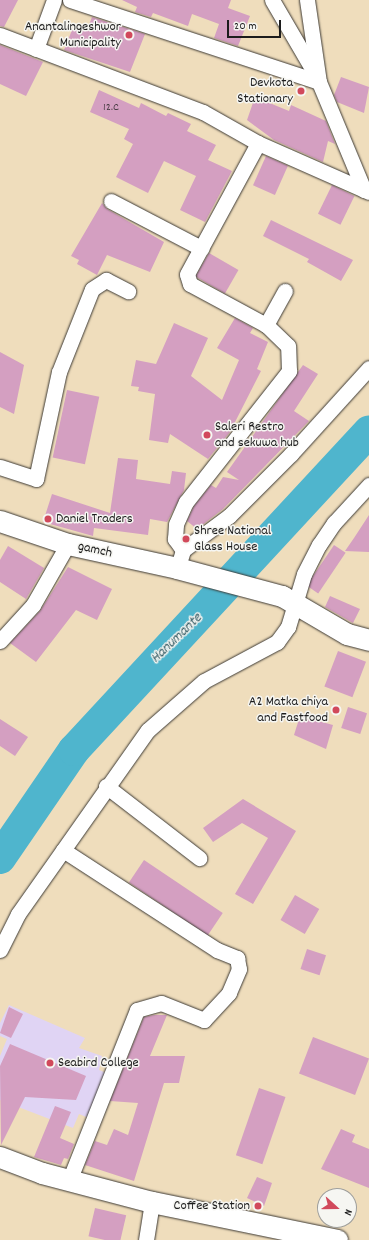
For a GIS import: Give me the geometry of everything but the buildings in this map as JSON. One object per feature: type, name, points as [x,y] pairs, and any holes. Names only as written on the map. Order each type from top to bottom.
[{"type":"street","points":[[36,49],[54,0]]},
{"type":"street","points":[[70,0],[319,82]]},
{"type":"street","points":[[272,0],[319,82],[366,191]]},
{"type":"street","points":[[307,0],[319,82]]},
{"type":"street","points":[[0,35],[203,112],[258,143],[366,191]]},
{"type":"street","points":[[258,143],[187,274],[190,284],[266,325],[288,346],[289,371],[186,502],[176,524],[175,539],[184,563],[291,454],[369,368]]},
{"type":"street","points":[[111,201],[201,248]]},
{"type":"street","points":[[0,467],[36,479],[59,372],[92,289],[101,280],[106,280],[128,291]]},
{"type":"street","points":[[266,325],[285,291]]},
{"type":"street","points":[[0,950],[18,914],[106,786],[148,730],[178,701],[231,665],[277,642],[288,627],[289,602],[319,545],[334,523],[369,485]]},
{"type":"street","name":"gamch","points":[[0,521],[68,544],[184,563],[289,602],[347,634],[369,640]]},
{"type":"street","points":[[0,641],[33,605],[68,544]]},
{"type":"street","points":[[106,786],[199,858]]},
{"type":"street","points":[[63,850],[217,950],[237,958],[239,969],[229,993],[204,1020],[161,1003],[137,1010],[69,1181]]},
{"type":"street","points":[[0,1157],[69,1181],[152,1202],[337,1240]]},
{"type":"street","points":[[146,1240],[152,1202]]},
{"type":"shaded area","name":"Seabird College","points":[[9,1005],[85,1038],[79,1048],[102,1056],[99,1070],[109,1074],[91,1119],[79,1114],[73,1128],[0,1100],[0,1056],[7,1039],[0,1036],[0,1023]]},
{"type":"waterway","name":"Hanumante","points":[[0,858],[74,750],[369,431]]},
{"type":"place","name":"Anantalingeshwor Municipality","points":[[129,35]]},
{"type":"place","name":"Devkota Stationary","points":[[301,91]]},
{"type":"place","name":"Saleri Restro and sekuwa hub","points":[[207,435]]},
{"type":"place","name":"Daniel Traders","points":[[48,519]]},
{"type":"place","name":"Shree National Glass House","points":[[186,539]]},
{"type":"place","name":"A2 Matka chiya and Fastfood","points":[[336,710]]},
{"type":"place","name":"Seabird College","points":[[50,1063]]},
{"type":"place","name":"Coffee Station","points":[[258,1206]]}]
